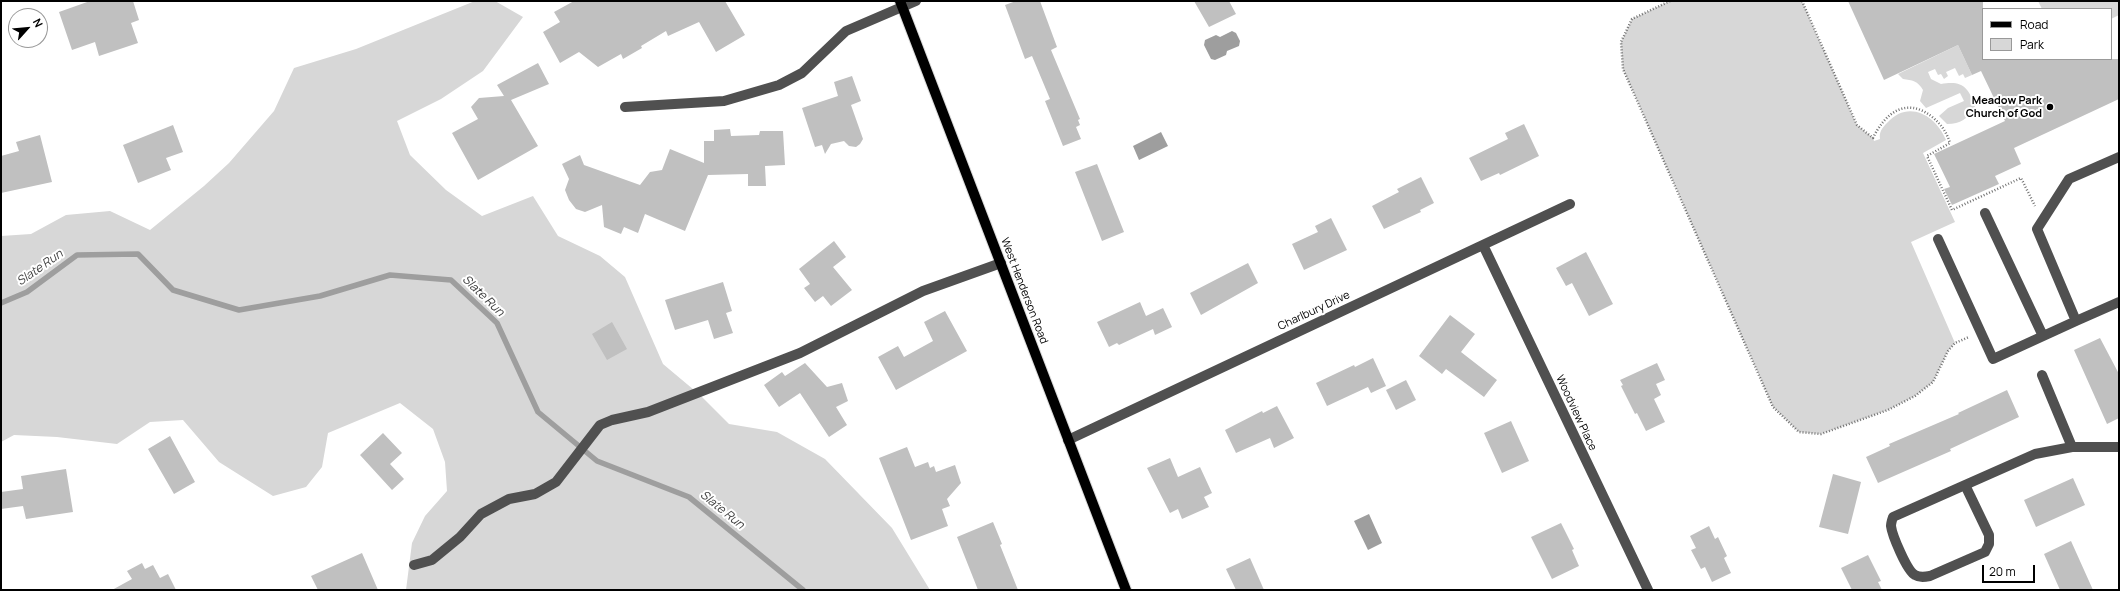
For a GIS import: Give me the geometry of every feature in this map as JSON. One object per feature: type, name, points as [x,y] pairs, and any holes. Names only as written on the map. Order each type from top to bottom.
[{"type":"main road","name":"West Henderson Road","points":[[902,4],[1126,590]]},
{"type":"street","points":[[625,107],[724,101],[779,85],[802,73],[846,31],[902,4],[916,1]]},
{"type":"street","points":[[2076,321],[2037,229],[2069,179],[2119,157]]},
{"type":"street","name":"Charlbury Drive","points":[[1068,440],[1570,204]]},
{"type":"street","points":[[1985,213],[2043,336]]},
{"type":"street","points":[[1938,238],[1993,359],[2119,302]]},
{"type":"street","name":"Woodview Place","points":[[1483,245],[1648,590]]},
{"type":"street","points":[[414,565],[432,560],[460,537],[481,514],[509,499],[535,494],[556,482],[600,425],[612,420],[648,412],[800,353],[923,290],[1001,264]]},
{"type":"street","points":[[2042,375],[2072,447]]},
{"type":"street","points":[[1966,485],[1988,535],[1989,544],[1985,552],[1930,576],[1923,578],[1915,575],[1909,570],[1892,532],[1891,525],[1893,517],[2035,454],[2072,447],[2119,448]]},
{"type":"path","points":[[1670,1],[1632,18],[1621,42],[1623,69],[1773,407],[1800,432],[1821,434],[1829,432],[1888,410],[1915,396],[1933,382],[1948,351],[1955,343],[1980,332]]},
{"type":"path","points":[[1802,1],[1857,125],[1873,138],[1878,129],[1892,112],[1907,106],[1922,109],[1936,120],[1946,131],[1950,143],[1927,156],[1952,210],[2021,178],[2042,221]]},
{"type":"green space","points":[[475,1],[495,1],[523,17],[483,71],[441,99],[397,121],[410,155],[446,190],[482,216],[533,196],[558,236],[600,256],[625,277],[663,364],[700,395],[729,424],[777,432],[825,459],[892,528],[930,590],[406,590],[412,543],[425,516],[447,491],[445,462],[433,429],[400,403],[328,433],[322,467],[306,487],[273,496],[219,462],[183,420],[150,422],[117,444],[57,437],[14,435],[1,442],[1,236],[31,234],[66,215],[110,211],[150,230],[204,186],[229,163],[274,111],[294,68],[356,49]]},
{"type":"green space","points":[[1670,1],[1802,1],[1857,125],[1873,138],[1874,141],[1880,139],[1881,130],[1887,123],[1895,116],[1904,112],[1912,111],[1921,113],[1936,123],[1941,131],[1946,140],[1923,153],[1955,222],[1911,242],[1955,343],[1948,351],[1933,382],[1915,396],[1888,410],[1821,434],[1799,432],[1773,407],[1623,69],[1621,42],[1632,19]]},
{"type":"green space","points":[[2038,1],[2119,1],[2119,15],[2112,18],[2112,8],[2042,8]]},
{"type":"green space","points":[[1958,45],[1972,75],[1965,78],[1963,74],[1959,76],[1955,68],[1946,72],[1948,76],[1944,79],[1941,74],[1938,75],[1935,69],[1928,72],[1931,79],[1941,84],[1954,83],[1964,86],[1973,100],[1975,107],[1966,118],[1960,122],[1947,124],[1939,116],[1948,108],[1964,101],[1960,93],[1926,108],[1920,101],[1923,90],[1921,87],[1914,82],[1903,79],[1898,74]]},
{"type":"shaded area","points":[[1232,31],[1236,33],[1240,41],[1239,46],[1227,51],[1226,55],[1215,60],[1211,59],[1204,45],[1205,40],[1216,35],[1220,37]]},
{"type":"shaded area","points":[[1161,132],[1168,146],[1139,160],[1133,146]]},
{"type":"shaded area","points":[[1369,514],[1382,543],[1368,550],[1354,521]]},
{"type":"building","points":[[90,1],[133,1],[139,20],[131,23],[138,43],[99,56],[95,42],[72,50],[59,12]]},
{"type":"building","points":[[574,1],[725,1],[745,35],[716,52],[699,22],[668,36],[666,31],[623,59],[621,54],[598,67],[579,52],[560,63],[543,32],[560,22],[554,12]]},
{"type":"building","points":[[1016,1],[1040,1],[1057,47],[1051,50],[1080,119],[1078,120],[1080,125],[1076,127],[1081,139],[1063,146],[1045,101],[1050,99],[1032,56],[1025,59],[1005,5]]},
{"type":"building","points":[[1194,1],[1229,1],[1236,14],[1209,27]]},
{"type":"building","points":[[1848,1],[1983,1],[1982,60],[2119,59],[2119,99],[2014,148],[2021,164],[1995,176],[1999,184],[1952,205],[1944,189],[1950,187],[1934,154],[2005,121],[1981,71],[1972,75],[1958,45],[1884,80]]},
{"type":"building","points":[[538,63],[549,84],[511,100],[538,146],[478,180],[452,133],[478,119],[471,107],[479,98],[504,96],[497,85]]},
{"type":"building","points":[[852,76],[861,101],[851,105],[863,139],[856,147],[849,146],[844,141],[831,144],[825,154],[822,145],[815,147],[802,108],[838,96],[834,82]]},
{"type":"building","points":[[1524,124],[1539,156],[1500,175],[1499,173],[1481,181],[1469,158],[1508,139],[1505,133]]},
{"type":"building","points":[[173,125],[183,152],[166,158],[171,170],[138,183],[123,145]]},
{"type":"building","points":[[730,129],[731,136],[759,135],[760,131],[783,131],[785,165],[765,166],[766,186],[748,186],[748,174],[708,175],[685,231],[645,214],[638,233],[624,227],[621,234],[604,227],[602,205],[585,212],[576,209],[569,200],[565,190],[569,179],[562,164],[580,155],[584,165],[640,185],[650,172],[662,170],[670,149],[704,163],[704,141],[714,141],[714,130]]},
{"type":"building","points":[[40,135],[52,182],[1,193],[1,156],[19,151],[16,142]]},
{"type":"building","points":[[1097,164],[1124,232],[1102,241],[1075,172]]},
{"type":"building","points":[[1421,177],[1434,203],[1420,210],[1421,212],[1384,229],[1372,206],[1399,192],[1397,189]]},
{"type":"building","points":[[1331,218],[1347,250],[1304,270],[1292,244],[1318,232],[1315,226]]},
{"type":"building","points":[[834,241],[846,257],[833,267],[852,290],[831,306],[823,296],[815,302],[804,288],[810,284],[799,269]]},
{"type":"building","points":[[1586,252],[1613,304],[1589,316],[1572,283],[1566,286],[1556,268]]},
{"type":"building","points":[[1248,263],[1258,283],[1201,315],[1190,293]]},
{"type":"building","points":[[723,282],[732,311],[726,313],[733,333],[714,339],[708,320],[675,330],[665,300]]},
{"type":"building","points":[[1140,302],[1146,316],[1163,308],[1172,327],[1155,335],[1153,329],[1119,345],[1117,343],[1109,347],[1097,322]]},
{"type":"building","points":[[945,311],[967,351],[896,390],[878,357],[898,346],[904,357],[933,341],[924,322]]},
{"type":"building","points":[[1450,315],[1475,334],[1461,352],[1497,380],[1484,397],[1446,369],[1442,374],[1419,356]]},
{"type":"building","points":[[612,322],[627,349],[607,360],[592,334]]},
{"type":"building","points":[[2100,338],[2119,374],[2119,418],[2107,424],[2074,350]]},
{"type":"building","points":[[1373,358],[1386,386],[1371,393],[1368,387],[1327,406],[1316,383],[1354,365],[1355,367]]},
{"type":"building","points":[[805,363],[827,387],[842,383],[848,401],[836,407],[847,425],[829,437],[800,393],[779,407],[764,385],[782,372],[785,376]]},
{"type":"building","points":[[1657,363],[1665,380],[1656,384],[1661,395],[1654,399],[1665,422],[1646,431],[1637,413],[1635,414],[1621,386],[1623,385],[1620,380]]},
{"type":"building","points":[[1406,380],[1416,400],[1396,410],[1386,390]]},
{"type":"building","points":[[2007,390],[2019,417],[1950,449],[1951,451],[1878,483],[1866,457],[1890,446],[1889,444],[1959,414],[1958,413]]},
{"type":"building","points":[[1277,406],[1294,438],[1274,448],[1270,438],[1236,453],[1225,430],[1262,411],[1263,413]]},
{"type":"building","points":[[1511,421],[1529,461],[1502,473],[1484,433]]},
{"type":"building","points":[[383,433],[402,453],[390,464],[404,479],[392,490],[360,455]]},
{"type":"building","points":[[170,436],[195,482],[174,494],[148,449]]},
{"type":"building","points":[[907,447],[915,467],[928,462],[930,468],[934,466],[936,472],[955,465],[961,483],[947,499],[950,506],[942,509],[948,526],[911,540],[879,458]]},
{"type":"building","points":[[1170,458],[1178,477],[1200,467],[1212,493],[1204,497],[1209,507],[1182,519],[1178,509],[1170,513],[1147,468]]},
{"type":"building","points":[[66,469],[73,512],[26,519],[23,506],[1,509],[1,492],[23,489],[21,476]]},
{"type":"building","points":[[1833,474],[1861,482],[1848,534],[1819,527]]},
{"type":"building","points":[[2073,478],[2085,505],[2036,527],[2024,500]]},
{"type":"building","points":[[993,522],[1002,544],[1000,545],[1018,590],[978,590],[957,537]]},
{"type":"building","points":[[1561,523],[1574,549],[1572,550],[1579,566],[1552,579],[1531,537]]},
{"type":"building","points":[[1709,526],[1715,539],[1718,537],[1727,556],[1724,558],[1731,573],[1712,582],[1705,567],[1701,569],[1691,550],[1696,548],[1690,536]]},
{"type":"building","points":[[2071,541],[2093,590],[2060,590],[2044,554]]},
{"type":"building","points":[[362,553],[378,590],[318,590],[311,576]]},
{"type":"building","points":[[1868,555],[1881,581],[1878,582],[1882,590],[1852,590],[1841,568]]},
{"type":"building","points":[[1250,558],[1264,590],[1236,590],[1226,569]]},
{"type":"building","points":[[142,563],[145,569],[153,565],[160,578],[168,574],[176,590],[112,590],[132,579],[127,571]]},
{"type":"waterway","name":"Slate Run","points":[[1,303],[27,292],[77,255],[138,254],[173,290],[239,310],[320,296],[390,275],[451,280],[497,323],[538,412],[597,461],[689,497],[803,590]]},
{"type":"place","name":"Meadow Park Church of God","points":[[2050,107]]}]
